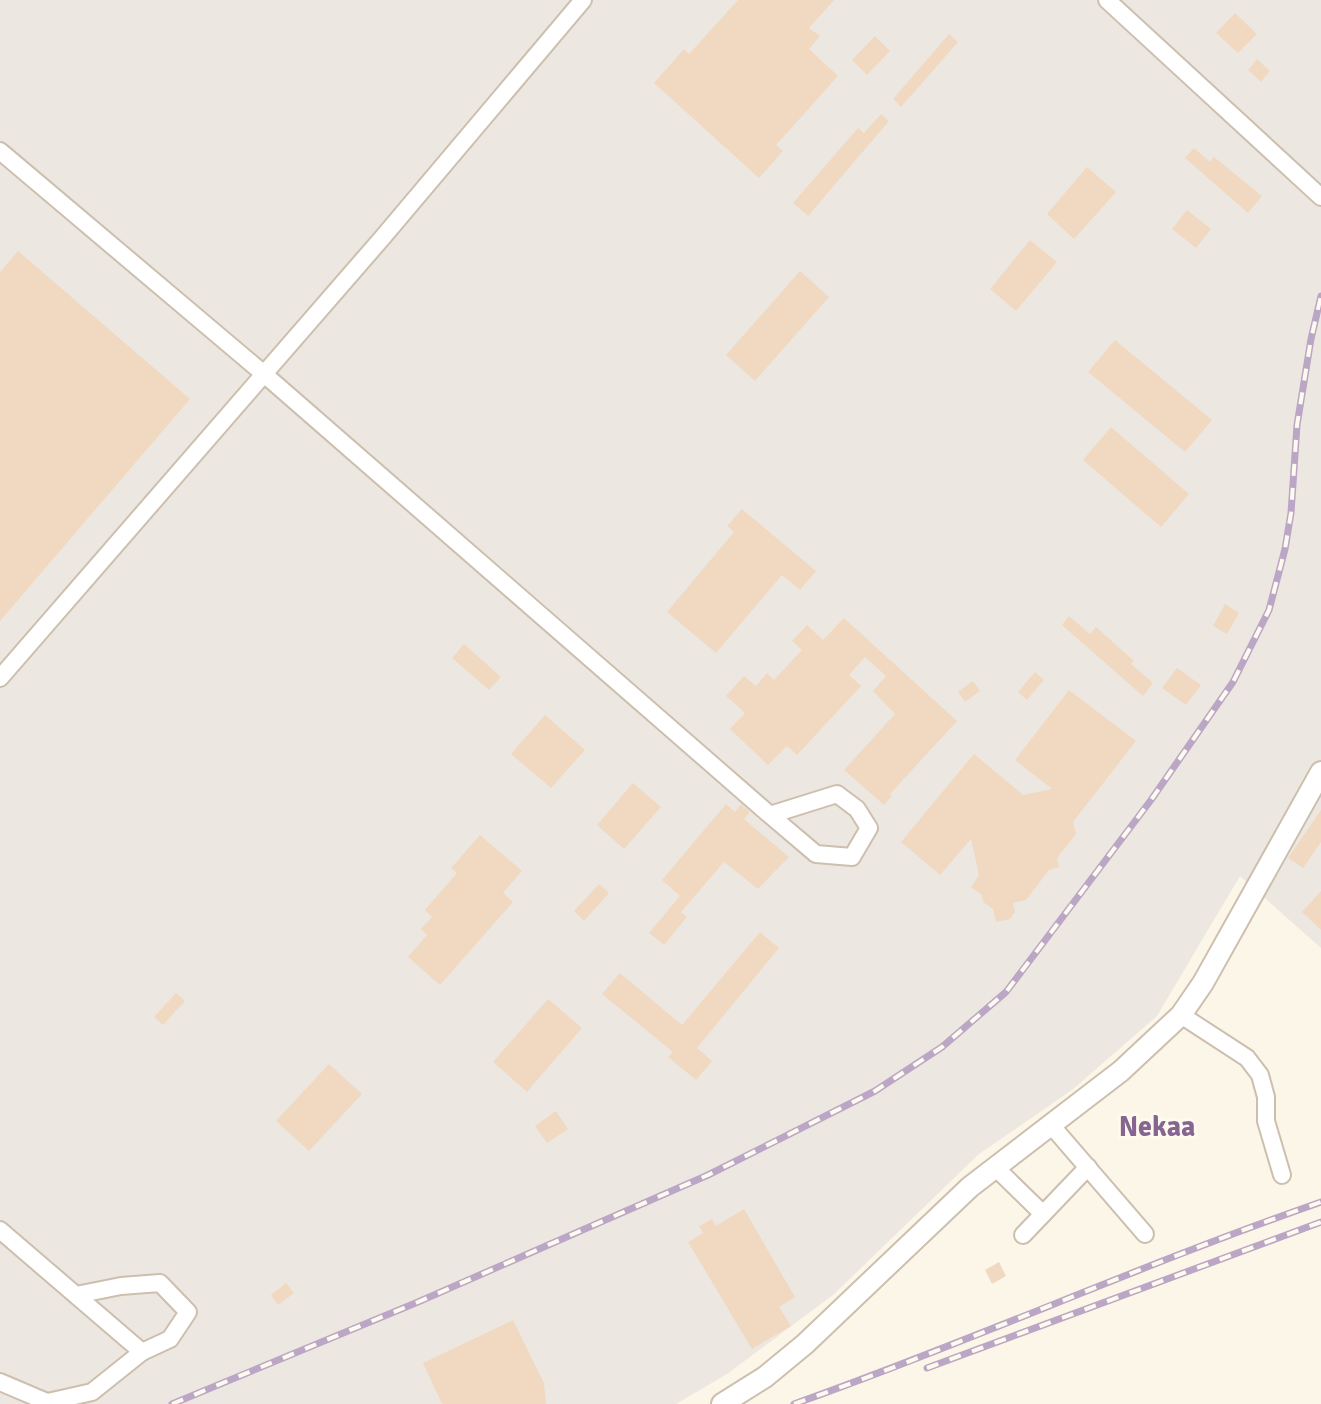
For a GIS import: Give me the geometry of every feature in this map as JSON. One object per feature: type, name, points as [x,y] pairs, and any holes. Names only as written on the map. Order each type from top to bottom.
[{"type":"street","points":[[0,678],[583,0]]},
{"type":"street","points":[[1107,0],[1321,197]]},
{"type":"street","points":[[0,151],[264,374],[770,815],[816,854],[852,857],[869,828],[857,809],[837,794],[770,815]]},
{"type":"street","points":[[722,1404],[765,1377],[805,1344],[970,1187],[1121,1071],[1181,1015],[1203,983],[1321,772]]},
{"type":"street","points":[[1181,1015],[1247,1058],[1260,1075],[1266,1097],[1266,1121],[1282,1175]]},
{"type":"street","points":[[1051,1125],[1145,1234]]},
{"type":"street","points":[[1023,1235],[1088,1167]]},
{"type":"street","points":[[996,1168],[1043,1214]]},
{"type":"street","points":[[0,1230],[142,1352]]},
{"type":"street","points":[[0,1382],[43,1403],[92,1392],[142,1352],[170,1339],[188,1312],[160,1283],[121,1286],[76,1295]]},
{"type":"shaded area","points":[[0,0],[1321,0],[1321,948],[1240,876],[1157,1016],[1072,1090],[979,1154],[833,1295],[727,1374],[676,1404],[0,1404]]},
{"type":"building","points":[[738,0],[834,0],[809,28],[820,36],[809,49],[838,76],[776,145],[783,151],[759,178],[654,83],[684,49],[689,54]]},
{"type":"building","points":[[1235,13],[1257,34],[1238,53],[1216,33]]},
{"type":"building","points":[[949,34],[958,42],[901,107],[893,99]]},
{"type":"building","points":[[875,36],[890,51],[867,75],[852,60]]},
{"type":"building","points":[[1257,59],[1270,71],[1261,82],[1248,70]]},
{"type":"building","points":[[881,114],[889,121],[808,216],[793,203],[858,128],[864,133]]},
{"type":"building","points":[[1194,148],[1210,162],[1214,157],[1262,196],[1248,213],[1185,158]]},
{"type":"building","points":[[1087,167],[1116,192],[1074,239],[1047,214]]},
{"type":"building","points":[[1187,210],[1211,229],[1196,248],[1172,229]]},
{"type":"building","points":[[1030,240],[1057,262],[1016,311],[990,289]]},
{"type":"building","points":[[18,251],[190,399],[0,621],[0,272]]},
{"type":"building","points":[[800,271],[829,297],[755,381],[726,355]]},
{"type":"building","points":[[1115,340],[1212,420],[1185,452],[1088,372]]},
{"type":"building","points":[[1111,427],[1189,494],[1161,527],[1083,460]]},
{"type":"building","points":[[742,509],[816,571],[800,590],[782,575],[716,653],[667,612],[734,532],[727,526]]},
{"type":"building","points":[[1225,604],[1239,613],[1227,634],[1213,626]]},
{"type":"building","points":[[1069,616],[1090,634],[1096,627],[1134,661],[1131,664],[1153,683],[1143,696],[1062,625]]},
{"type":"building","points":[[844,618],[957,721],[890,794],[892,796],[884,805],[844,770],[895,714],[873,691],[886,676],[865,657],[849,675],[861,686],[797,755],[787,746],[768,765],[730,729],[745,713],[726,696],[744,676],[756,686],[767,673],[774,680],[802,650],[792,641],[807,625],[823,640]]},
{"type":"building","points":[[464,644],[501,677],[489,690],[452,658]]},
{"type":"building","points":[[1177,668],[1201,685],[1186,705],[1162,688]]},
{"type":"building","points":[[1035,672],[1044,680],[1027,700],[1018,692]]},
{"type":"building","points":[[973,681],[980,691],[965,702],[958,692]]},
{"type":"building","points":[[1069,690],[1136,741],[1073,822],[1076,834],[1057,858],[1059,867],[1049,870],[1026,900],[1013,903],[1015,912],[1010,919],[996,922],[993,909],[971,887],[979,875],[971,839],[940,875],[901,842],[974,754],[1023,795],[1052,789],[1015,760]]},
{"type":"building","points":[[545,715],[585,750],[551,788],[511,754]]},
{"type":"building","points":[[633,783],[661,807],[624,849],[597,825]]},
{"type":"building","points":[[726,804],[735,812],[741,804],[750,812],[744,819],[789,857],[758,889],[724,862],[681,912],[687,917],[664,945],[649,933],[680,896],[662,880]]},
{"type":"building","points":[[1321,810],[1321,842],[1303,868],[1288,858]]},
{"type":"building","points":[[480,835],[522,871],[503,893],[513,902],[440,985],[408,957],[427,935],[421,929],[432,917],[425,910],[457,873],[451,868]]},
{"type":"building","points":[[599,884],[609,893],[584,921],[574,911]]},
{"type":"building","points":[[1321,891],[1321,930],[1302,912]]},
{"type":"building","points":[[760,932],[779,948],[697,1048],[712,1061],[696,1080],[668,1057],[673,1052],[602,994],[620,973],[682,1025]]},
{"type":"building","points":[[176,993],[185,1001],[163,1025],[154,1017]]},
{"type":"building","points":[[548,999],[582,1028],[527,1092],[493,1062]]},
{"type":"building","points":[[329,1064],[362,1094],[309,1151],[276,1121]]},
{"type":"building","points":[[556,1111],[568,1129],[547,1143],[535,1126]]},
{"type":"building","points":[[744,1209],[795,1297],[779,1307],[791,1326],[752,1349],[688,1242],[703,1233],[699,1226],[712,1219],[716,1226]]},
{"type":"building","points":[[999,1262],[1006,1276],[992,1284],[985,1270]]},
{"type":"building","points":[[286,1283],[294,1293],[278,1305],[271,1295]]},
{"type":"building","points":[[513,1320],[544,1383],[546,1404],[442,1404],[423,1363]]},
{"type":"railway","points":[[172,1404],[418,1302],[708,1175],[875,1091],[942,1047],[1006,992],[1151,800],[1233,682],[1269,610],[1291,513],[1297,425],[1321,296]]},
{"type":"railway","points":[[794,1404],[1321,1202]]},
{"type":"railway","points":[[927,1368],[1321,1222]]},
{"type":"district","name":"Nekaa","points":[[1157,1127]]}]
